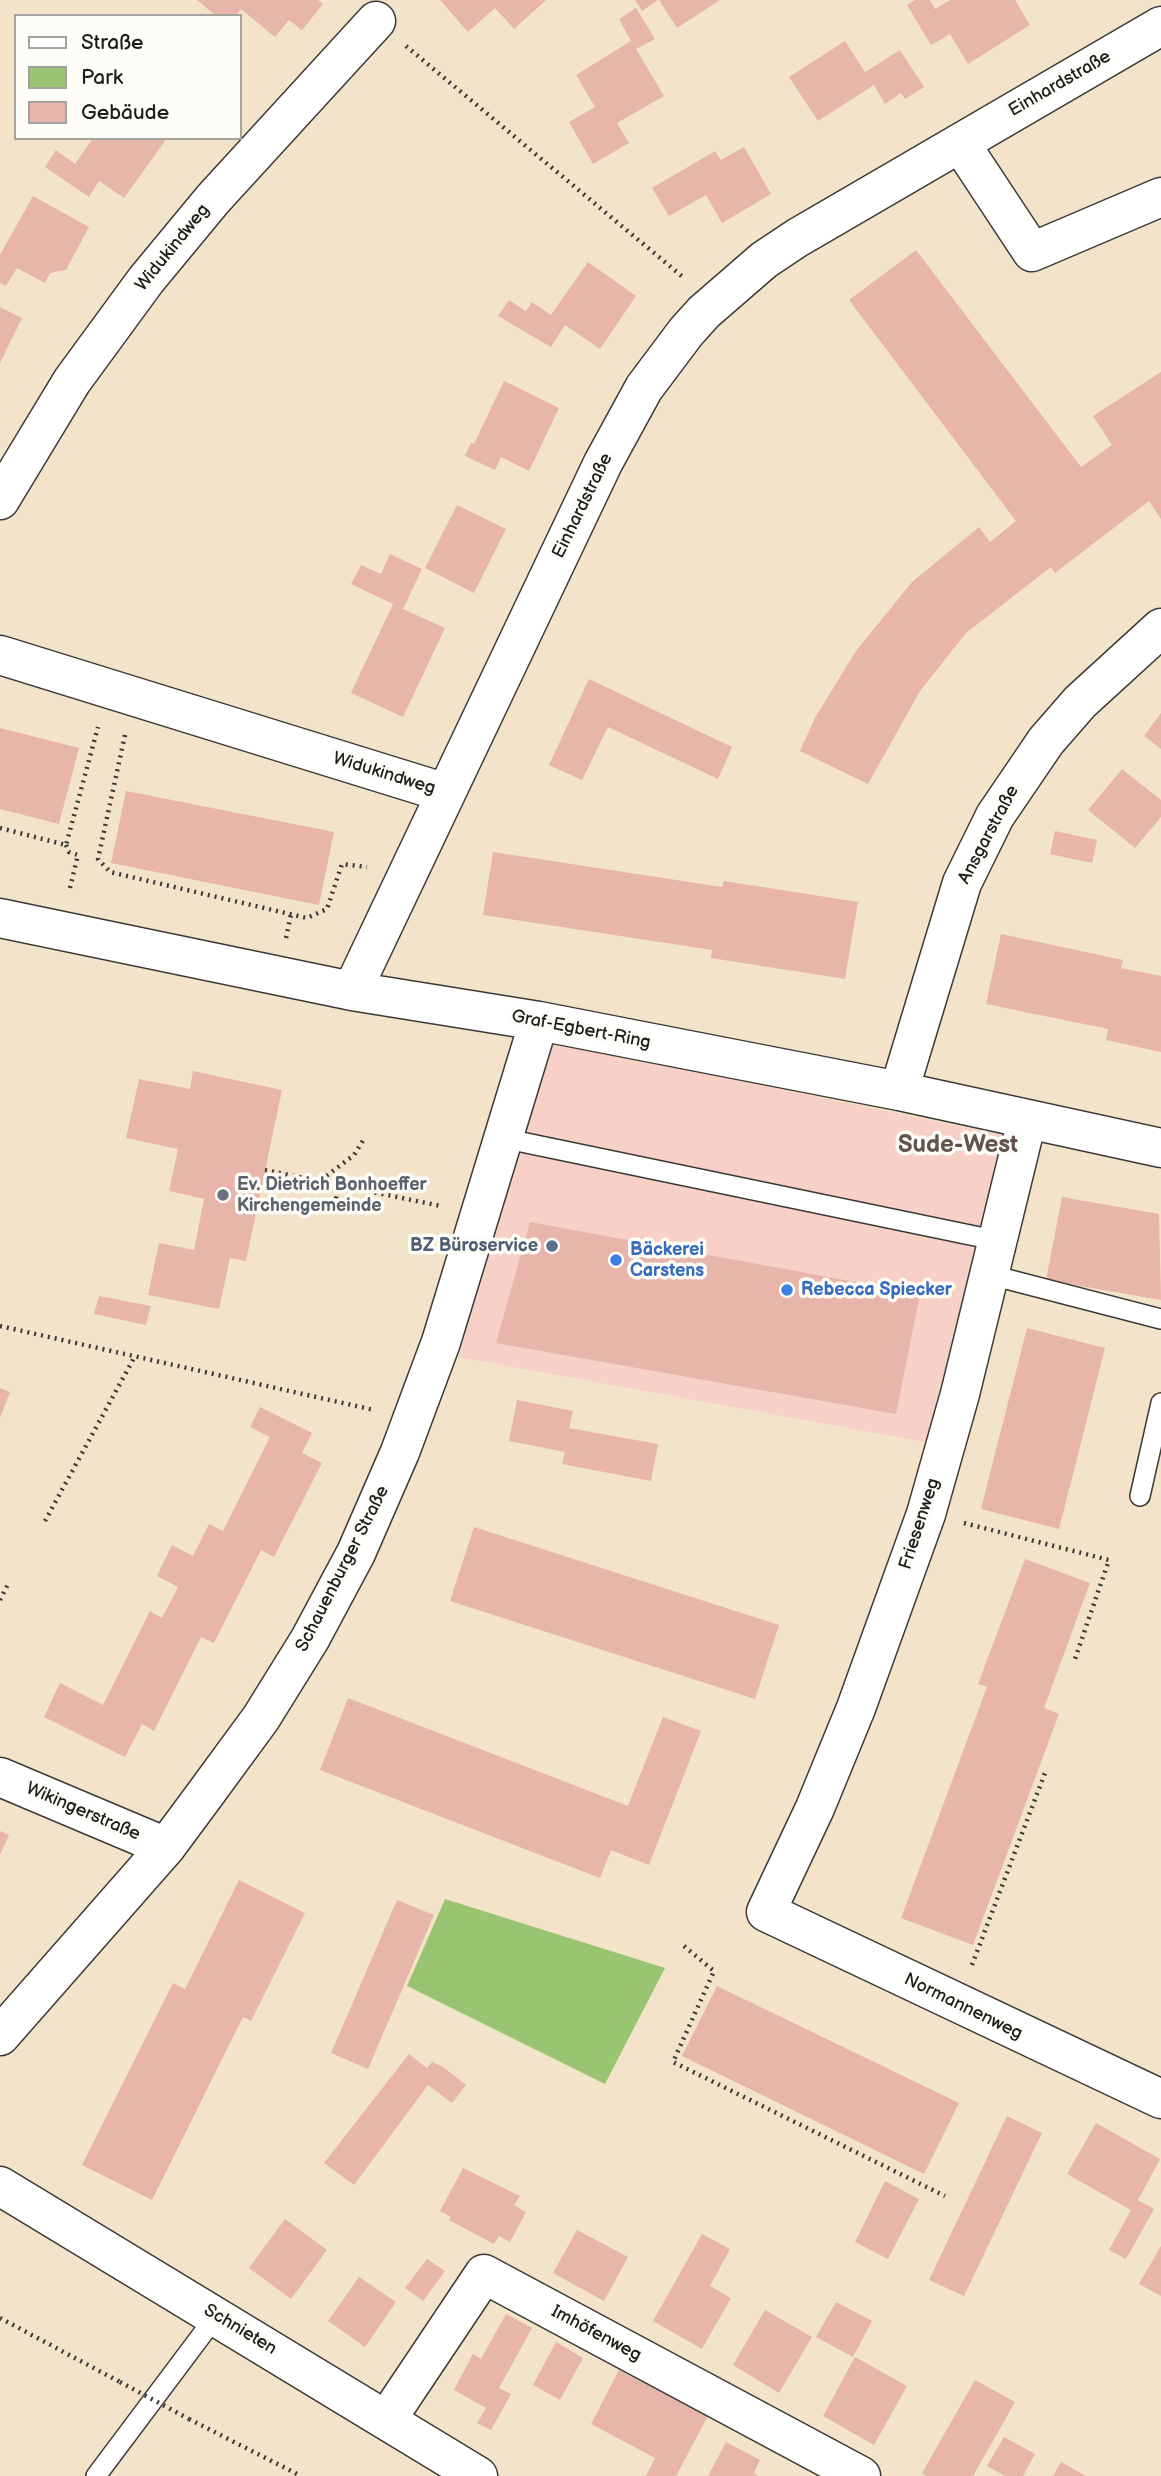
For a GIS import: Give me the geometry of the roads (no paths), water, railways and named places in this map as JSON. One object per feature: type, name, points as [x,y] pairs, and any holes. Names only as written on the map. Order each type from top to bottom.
[{"type":"street","name":"Widukindweg","points":[[0,500],[72,381],[146,280],[213,199],[376,20]]},
{"type":"street","name":"Einhardstraße","points":[[352,991],[627,417],[679,341],[714,303],[764,260],[1161,26]]},
{"type":"street","points":[[960,143],[1032,252],[1161,197]]},
{"type":"street","name":"Ansgarstraße","points":[[899,1091],[962,883],[995,816],[1046,741],[1080,702],[1161,628]]},
{"type":"street","name":"Widukindweg","points":[[0,655],[446,793]]},
{"type":"street","name":"Graf-Egbert-Ring","points":[[0,918],[352,991],[539,1021],[899,1091],[1161,1148]]},
{"type":"street","name":"Schauenburger Straße","points":[[0,2036],[166,1847],[261,1718],[310,1639],[356,1553],[441,1342],[539,1021]]},
{"type":"street","name":"Friesenweg","points":[[766,1912],[815,1808],[856,1708],[926,1514],[995,1258],[1027,1120]]},
{"type":"street","name":"Wikingerstraße","points":[[0,1777],[166,1847]]},
{"type":"street","name":"Normannenweg","points":[[766,1912],[1161,2099]]},
{"type":"street","name":"Schnieten","points":[[0,2186],[478,2476]]},
{"type":"street","name":"Imhöfenweg","points":[[387,2419],[484,2274],[861,2476]]},
{"type":"lane","points":[[502,1138],[605,1159],[995,1258],[1161,1319]]},
{"type":"lane","points":[[1140,1496],[1161,1403]]},
{"type":"lane","points":[[96,2476],[216,2316]]},
{"type":"place","name":"Ev. Dietrich Bonhoeffer Kirchengemeinde","points":[[223,1195]]},
{"type":"place","name":"BZ Büroservice","points":[[552,1246]]},
{"type":"place","name":"Bäckerei Carstens","points":[[616,1260]]},
{"type":"place","name":"Rebecca Spiecker","points":[[787,1290]]},
{"type":"district","name":"Sude-West","points":[[958,1146]]}]
